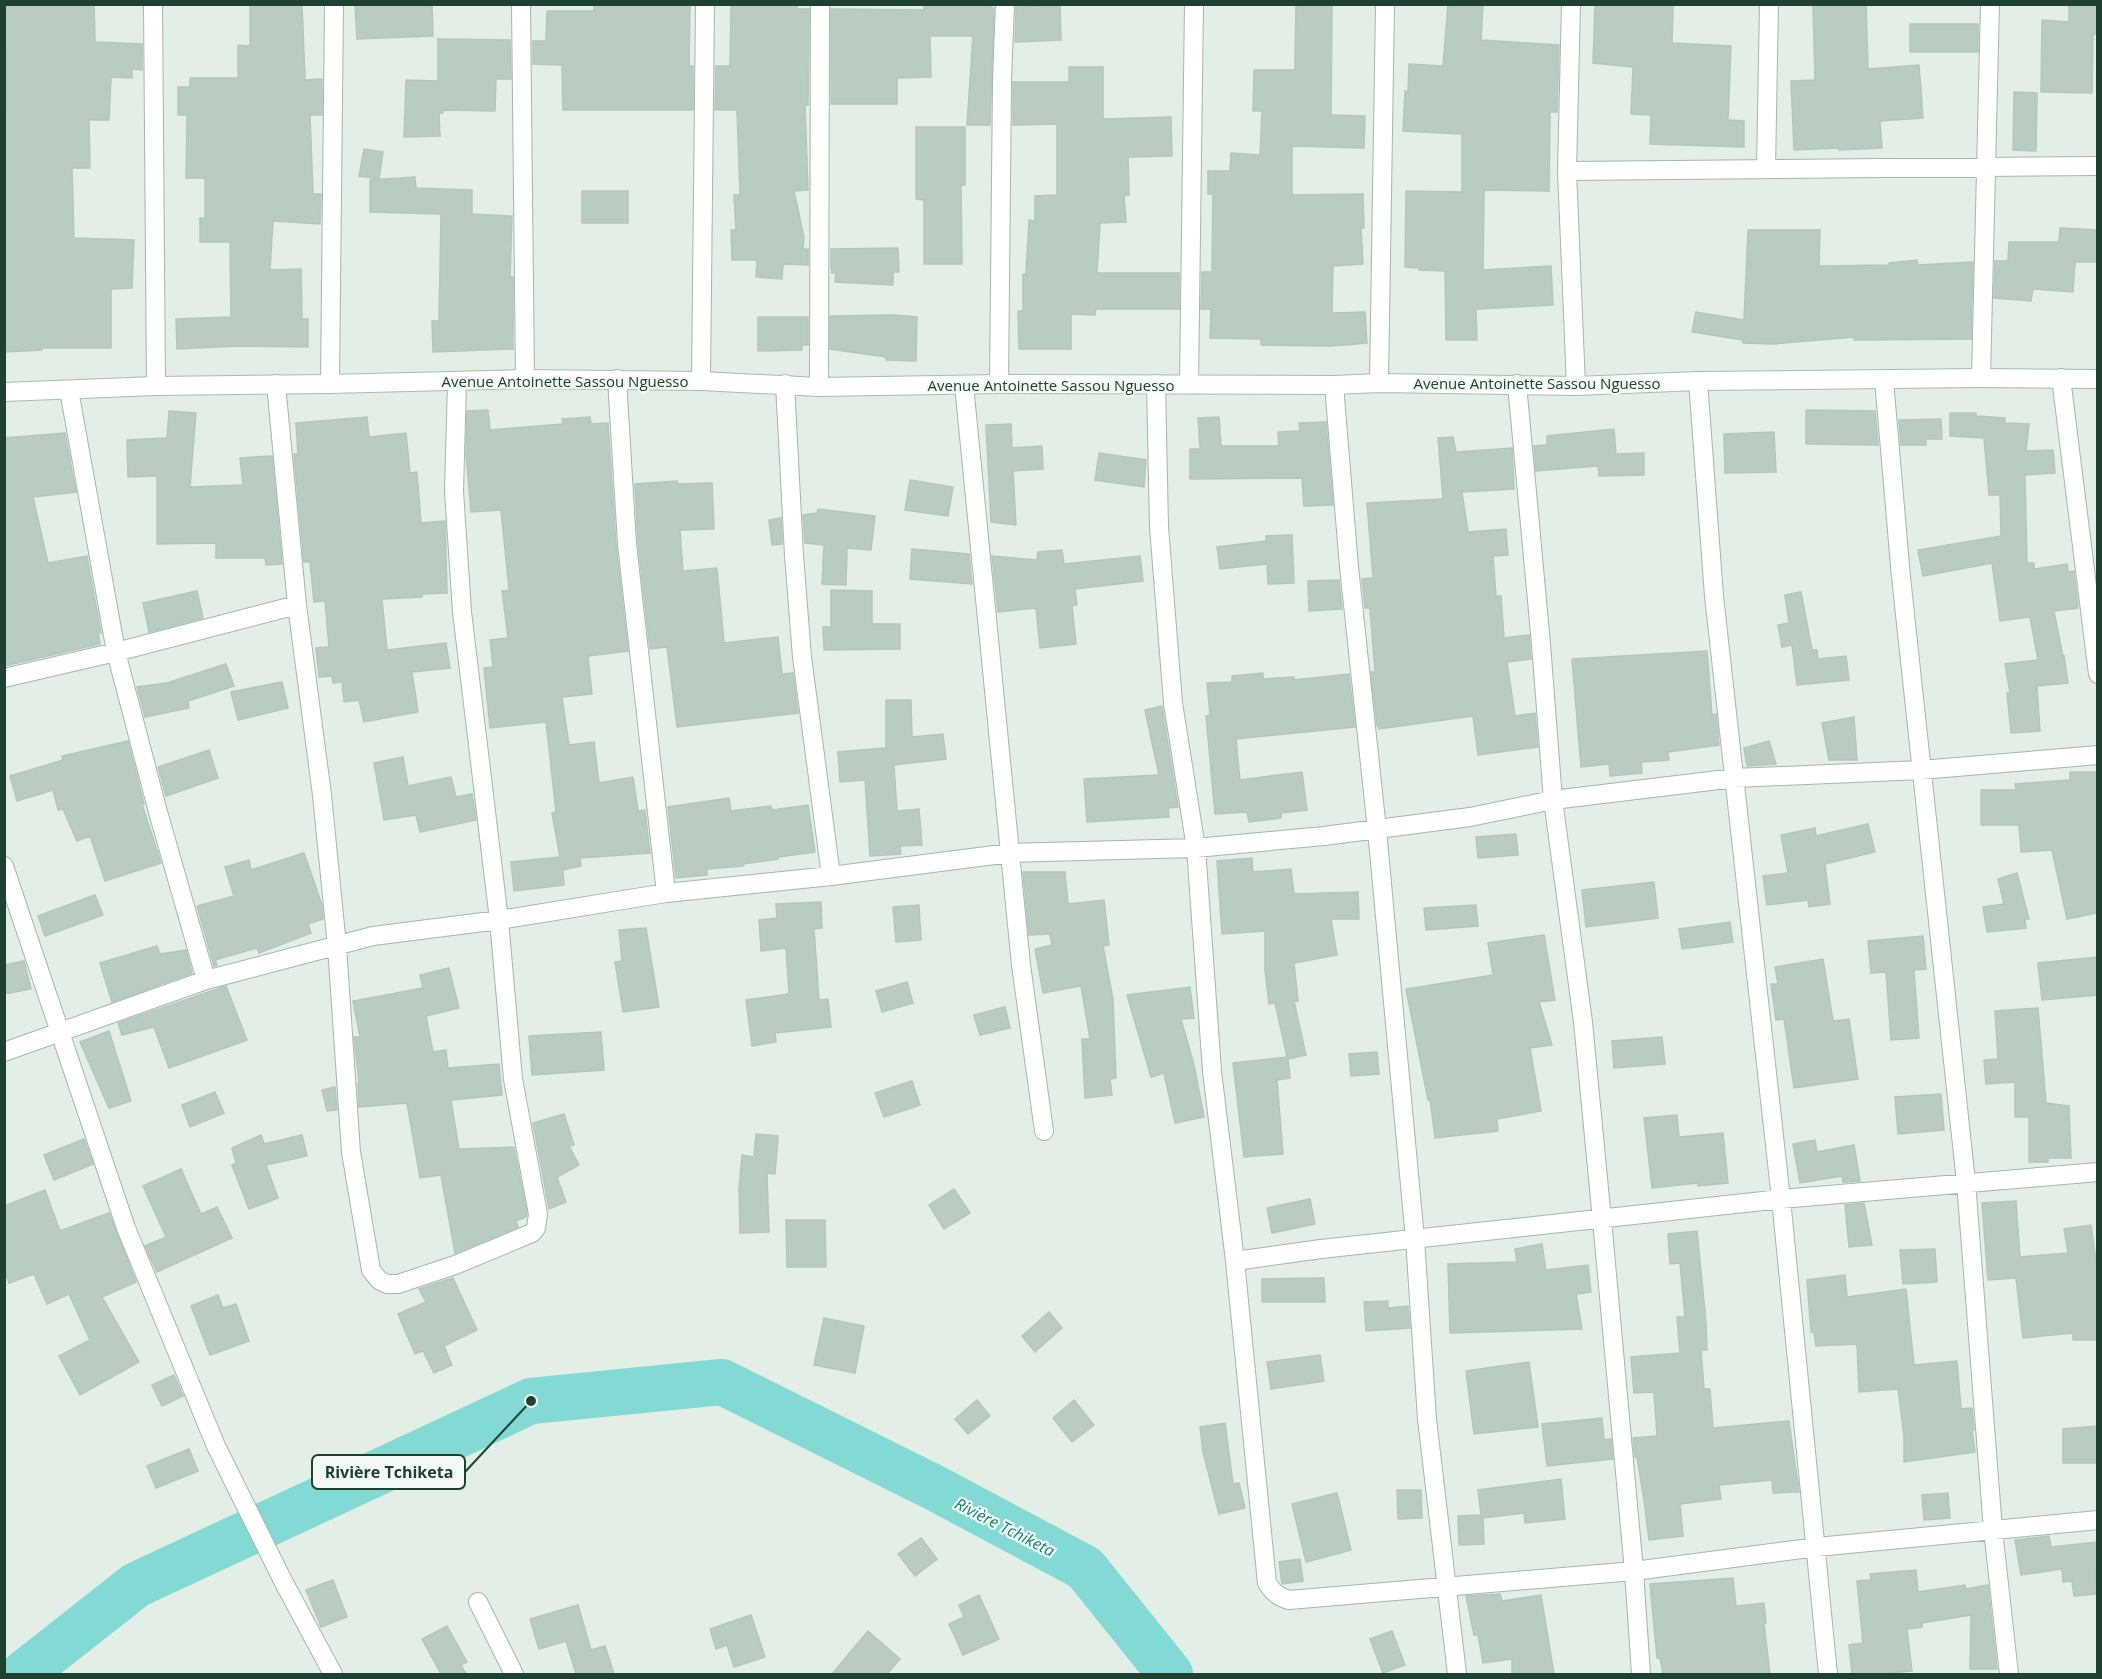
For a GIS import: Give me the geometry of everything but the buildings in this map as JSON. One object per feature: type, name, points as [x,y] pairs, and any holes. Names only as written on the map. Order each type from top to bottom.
[{"type":"street","points":[[153,4],[156,386]]},
{"type":"street","points":[[330,384],[334,4]]},
{"type":"street","points":[[521,4],[525,379]]},
{"type":"street","points":[[701,381],[705,4]]},
{"type":"street","points":[[819,387],[820,4]]},
{"type":"street","points":[[999,384],[1005,4]]},
{"type":"street","points":[[1189,384],[1194,4]]},
{"type":"street","points":[[1379,383],[1385,4]]},
{"type":"street","points":[[1571,4],[1567,171],[1576,386]]},
{"type":"street","points":[[1766,168],[1770,4]]},
{"type":"street","points":[[1981,378],[1990,4]]},
{"type":"street","points":[[1567,171],[2097,166]]},
{"type":"street","points":[[2061,378],[2097,674]]},
{"type":"street","name":"Avenue Antoinette Sassou Nguesso","points":[[4,392],[156,386],[525,379],[701,381],[819,387],[1379,383],[1576,386],[1698,381],[2097,379]]},
{"type":"street","points":[[616,379],[627,544],[666,894]]},
{"type":"street","points":[[1884,380],[1901,577],[1966,1182],[1993,1530],[2009,1674]]},
{"type":"street","points":[[1698,381],[1714,596],[1736,778],[1781,1200],[1828,1674]]},
{"type":"street","points":[[276,384],[297,605],[322,795],[337,946],[351,1152],[371,1270],[379,1280],[387,1284],[398,1284],[455,1265],[532,1233],[538,1222],[513,1079],[499,920],[462,612],[454,491],[457,382]]},
{"type":"street","points":[[785,384],[802,657],[831,876]]},
{"type":"street","points":[[1156,384],[1159,527],[1173,703],[1196,849],[1212,1071],[1267,1583],[1272,1591],[1280,1598],[1289,1600],[1448,1588],[1634,1571],[1817,1547],[2097,1520]]},
{"type":"street","points":[[1517,384],[1541,644],[1552,800],[1582,1022],[1634,1571],[1641,1674]]},
{"type":"street","points":[[964,385],[1022,965],[1044,1131]]},
{"type":"street","points":[[1334,385],[1349,567],[1377,830],[1415,1239],[1427,1419],[1457,1674]]},
{"type":"street","points":[[69,390],[116,652],[158,812],[206,980]]},
{"type":"street","points":[[4,678],[116,652],[297,605]]},
{"type":"street","points":[[4,1052],[206,980],[373,936],[499,920],[666,894],[1010,853],[1196,849],[1377,830],[1470,817],[1552,800],[1736,778],[1921,770],[2097,755]]},
{"type":"street","points":[[4,866],[62,1032],[126,1228],[216,1446],[283,1581],[333,1674]]},
{"type":"street","points":[[1234,1261],[1415,1239],[1781,1200],[2097,1172]]},
{"type":"street","points":[[478,1602],[514,1674]]},
{"type":"waterway","name":"Rivière Tchiketa","points":[[23,1674],[136,1585],[531,1401],[722,1382],[935,1488],[1085,1568],[1170,1674]]},
{"type":"place","name":"Rivière Tchiketa","points":[[531,1401]]}]
